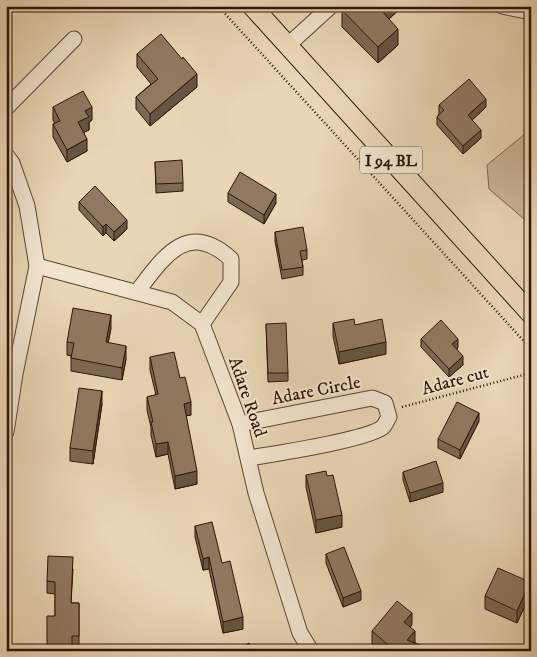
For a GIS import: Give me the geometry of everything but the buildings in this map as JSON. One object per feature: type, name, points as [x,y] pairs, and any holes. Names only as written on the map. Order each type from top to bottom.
[{"type":"main road","name":"I 94 BL","points":[[252,6],[531,314]]},
{"type":"street","points":[[288,46],[331,6]]},
{"type":"street","points":[[502,6],[531,12]]},
{"type":"street","points":[[6,108],[74,39]]},
{"type":"street","points":[[6,155],[12,163],[27,206],[37,266],[15,374],[6,432]]},
{"type":"street","points":[[37,266],[172,302],[202,324],[231,282],[231,260],[218,248],[196,243],[181,244],[167,254],[138,292]]},
{"type":"street","name":"Adare Road","points":[[202,324],[240,424],[256,493],[297,623],[311,651]]},
{"type":"street","name":"Adare Circle","points":[[240,424],[372,398],[385,403],[389,417],[383,427],[368,433],[293,451],[249,458]]},
{"type":"path","points":[[218,6],[531,349]]},
{"type":"path","name":"Adare cut","points":[[385,403],[402,407],[531,373]]},
{"type":"shaded area","points":[[531,129],[531,225],[489,189],[487,165]]}]
